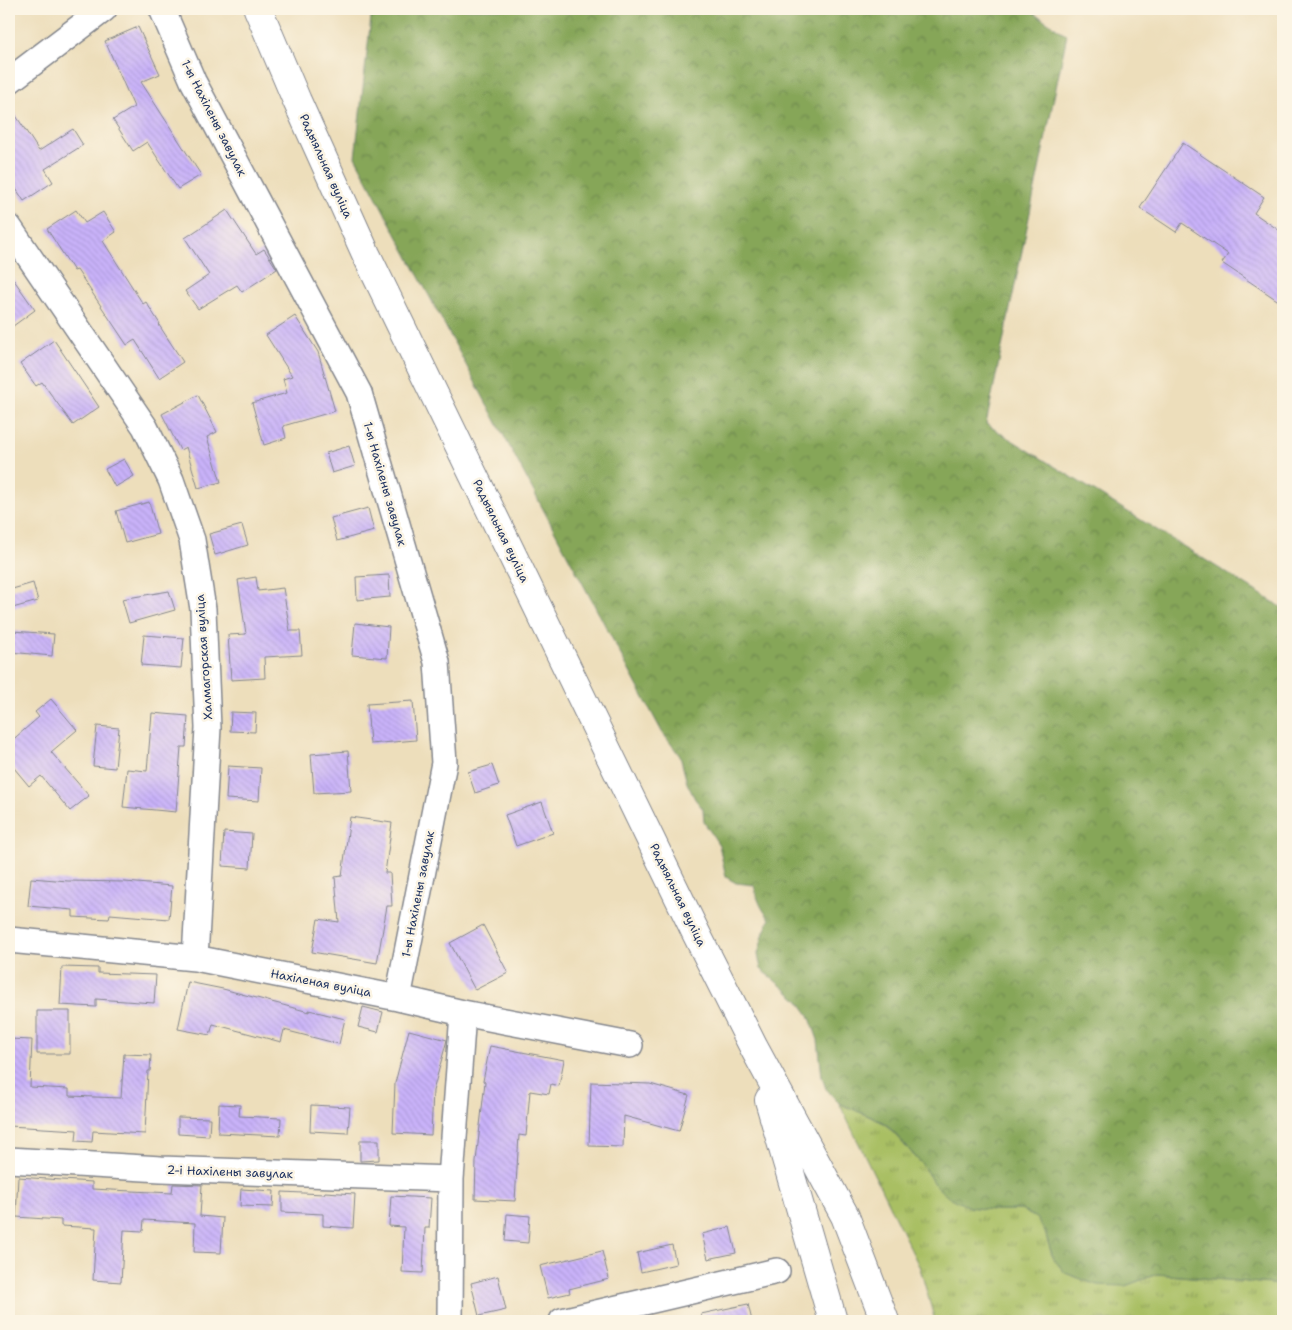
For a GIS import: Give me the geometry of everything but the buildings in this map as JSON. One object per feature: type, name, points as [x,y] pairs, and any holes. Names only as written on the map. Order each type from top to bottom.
[{"type":"main road","name":"Радыяльная вуліца","points":[[258,9],[297,101],[371,263],[696,935],[844,1216],[885,1321]]},
{"type":"main road","name":"Радыяльная вуліца","points":[[754,1048],[833,1321]]},
{"type":"street","points":[[9,81],[104,9]]},
{"type":"street","name":"1-ы Нахілены завулак","points":[[162,9],[193,80],[359,393],[438,662],[444,762],[398,998]]},
{"type":"street","name":"Халмагорская вуліца","points":[[9,227],[145,427],[171,480],[192,540],[203,609],[208,728],[195,958]]},
{"type":"street","name":"Нахіленая вуліца","points":[[9,940],[195,958],[630,1045]]},
{"type":"street","points":[[450,1321],[451,1179],[463,1013]]},
{"type":"street","name":"2-і Нахілены завулак","points":[[9,1160],[162,1170],[451,1179]]},
{"type":"street","points":[[562,1321],[777,1271]]},
{"type":"green space","points":[[372,9],[1028,9],[1067,35],[986,424],[1283,608],[1283,1285],[1157,1274],[1125,1286],[1097,1285],[1065,1273],[1053,1258],[1045,1232],[1036,1218],[1021,1210],[992,1210],[969,1207],[948,1197],[934,1184],[922,1164],[885,1123],[839,1103],[826,1089],[822,1077],[818,1040],[809,1015],[798,1000],[761,969],[758,954],[770,919],[760,904],[754,885],[736,883],[726,877],[719,845],[704,822],[703,809],[695,799],[687,783],[680,756],[662,732],[355,157]]},
{"type":"green space","points":[[839,1103],[884,1123],[922,1164],[934,1184],[969,1207],[992,1210],[1021,1210],[1037,1218],[1045,1232],[1053,1258],[1125,1286],[1157,1274],[1283,1285],[1283,1321],[935,1321],[920,1268]]}]
